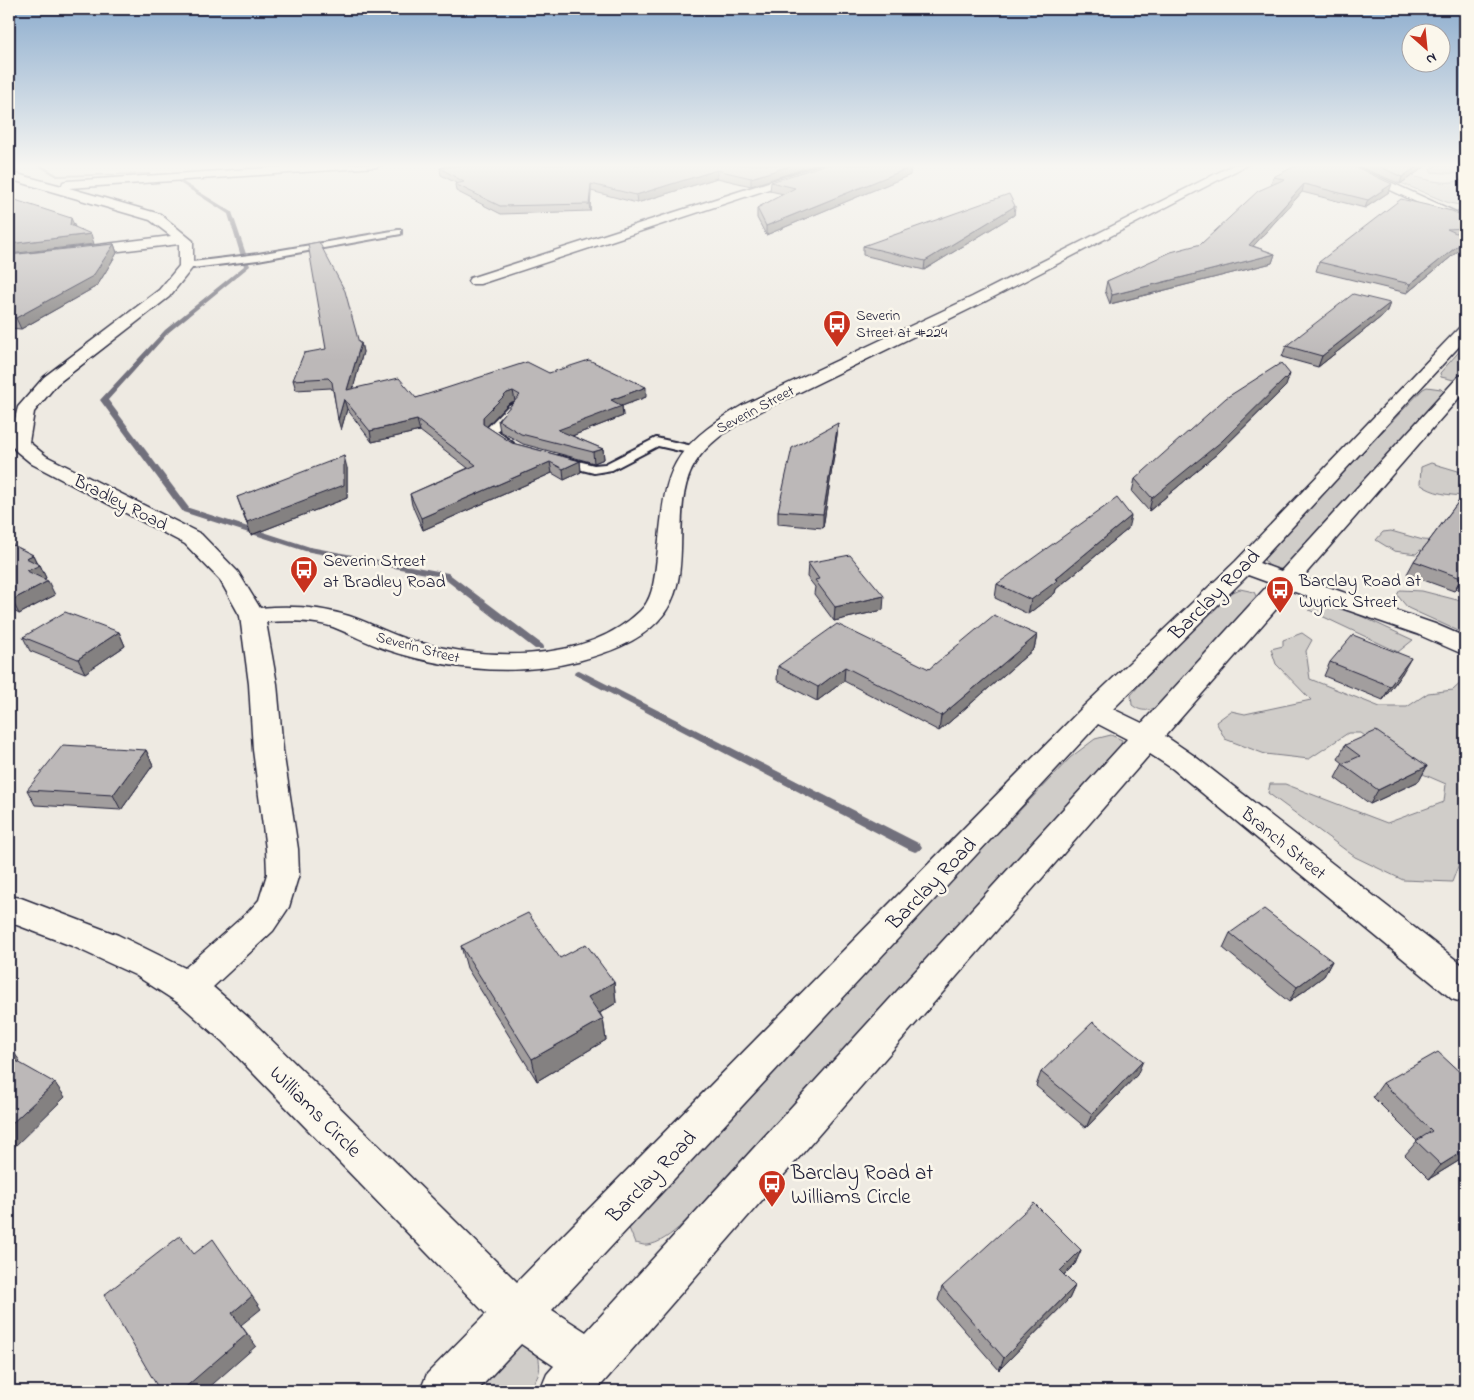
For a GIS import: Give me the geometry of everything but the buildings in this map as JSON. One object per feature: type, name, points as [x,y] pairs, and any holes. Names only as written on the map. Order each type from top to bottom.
[{"type":"street","points":[[177,229],[184,238],[186,252],[184,266]]},
{"type":"street","points":[[476,281],[635,229]]},
{"type":"street","name":"Severin Street","points":[[252,616],[285,614],[322,617],[400,645],[436,655],[480,662],[533,661],[590,650],[634,629],[654,611],[661,600],[666,583],[671,505],[675,486],[681,469],[693,450],[712,432],[750,409],[977,300],[1115,229]]},
{"type":"street","points":[[9,260],[184,238]]},
{"type":"street","name":"Bradley Road","points":[[184,266],[172,282],[154,298],[51,369],[33,386],[20,404],[14,426],[19,444],[39,460],[194,539],[230,577],[252,616],[263,684],[268,750],[282,849],[282,874],[279,891],[272,907],[261,922],[187,988]]},
{"type":"street","name":"Barclay Road","points":[[444,1391],[1095,712],[1244,566],[1465,332]]},
{"type":"street","points":[[1421,378],[1462,384]]},
{"type":"street","points":[[577,1377],[1462,384]]},
{"type":"street","points":[[1244,566],[1426,629],[1465,647]]},
{"type":"street","name":"Branch Street","points":[[1095,712],[1146,737],[1183,762],[1465,988]]},
{"type":"street","name":"Williams Circle","points":[[9,909],[21,911],[101,942],[140,960],[187,988],[236,1030],[577,1377]]},
{"type":"lane","points":[[184,266],[266,256],[398,232]]},
{"type":"lane","points":[[514,406],[490,431],[518,449]]},
{"type":"lane","points":[[542,455],[594,470],[608,467],[656,442],[693,450]]},
{"type":"shaded area","points":[[1465,345],[1465,371],[1454,380],[1441,377],[1440,373]]},
{"type":"shaded area","points":[[1427,387],[1441,389],[1445,393],[1319,528],[1285,568],[1276,569],[1268,565],[1264,560],[1266,554]]},
{"type":"shaded area","points":[[1431,463],[1465,473],[1465,496],[1436,492],[1420,484],[1421,467]]},
{"type":"shaded area","points":[[1391,531],[1423,540],[1465,543],[1443,554],[1420,550],[1416,554],[1394,551],[1376,540],[1383,532]]},
{"type":"shaded area","points":[[1240,589],[1254,592],[1257,598],[1160,705],[1146,710],[1132,705],[1131,695],[1143,681],[1224,596]]},
{"type":"shaded area","points":[[1400,590],[1422,591],[1465,602],[1465,634],[1408,608],[1397,595]]},
{"type":"shaded area","points":[[1324,599],[1413,640],[1398,652],[1309,610]]},
{"type":"shaded area","points":[[1302,633],[1312,640],[1306,651],[1310,679],[1380,707],[1407,707],[1428,693],[1453,690],[1465,679],[1465,848],[1452,882],[1403,880],[1355,857],[1268,793],[1270,784],[1285,784],[1387,823],[1444,802],[1446,784],[1409,768],[1361,733],[1348,733],[1309,759],[1265,754],[1225,739],[1216,722],[1231,711],[1245,714],[1311,700],[1276,664],[1271,649],[1283,646],[1283,640]]},
{"type":"shaded area","points":[[1111,735],[1122,740],[1120,748],[683,1224],[656,1243],[646,1245],[635,1243],[629,1228],[633,1215],[1071,757],[1095,739]]},
{"type":"shaded area","points":[[515,1343],[536,1346],[540,1365],[538,1375],[527,1391],[461,1391]]},
{"type":"waterway","points":[[235,229],[247,266],[167,331],[104,400],[186,510],[308,549],[445,575],[539,647]]},
{"type":"waterway","points":[[579,673],[915,847]]},
{"type":"place","name":"Severin Street at #224","points":[[837,348]]},
{"type":"place","name":"Severin Street at Bradley Road","points":[[304,594]]},
{"type":"place","name":"Barclay Road at Wyrick Street","points":[[1280,614]]},
{"type":"place","name":"Barclay Road at Williams Circle","points":[[772,1208]]}]
